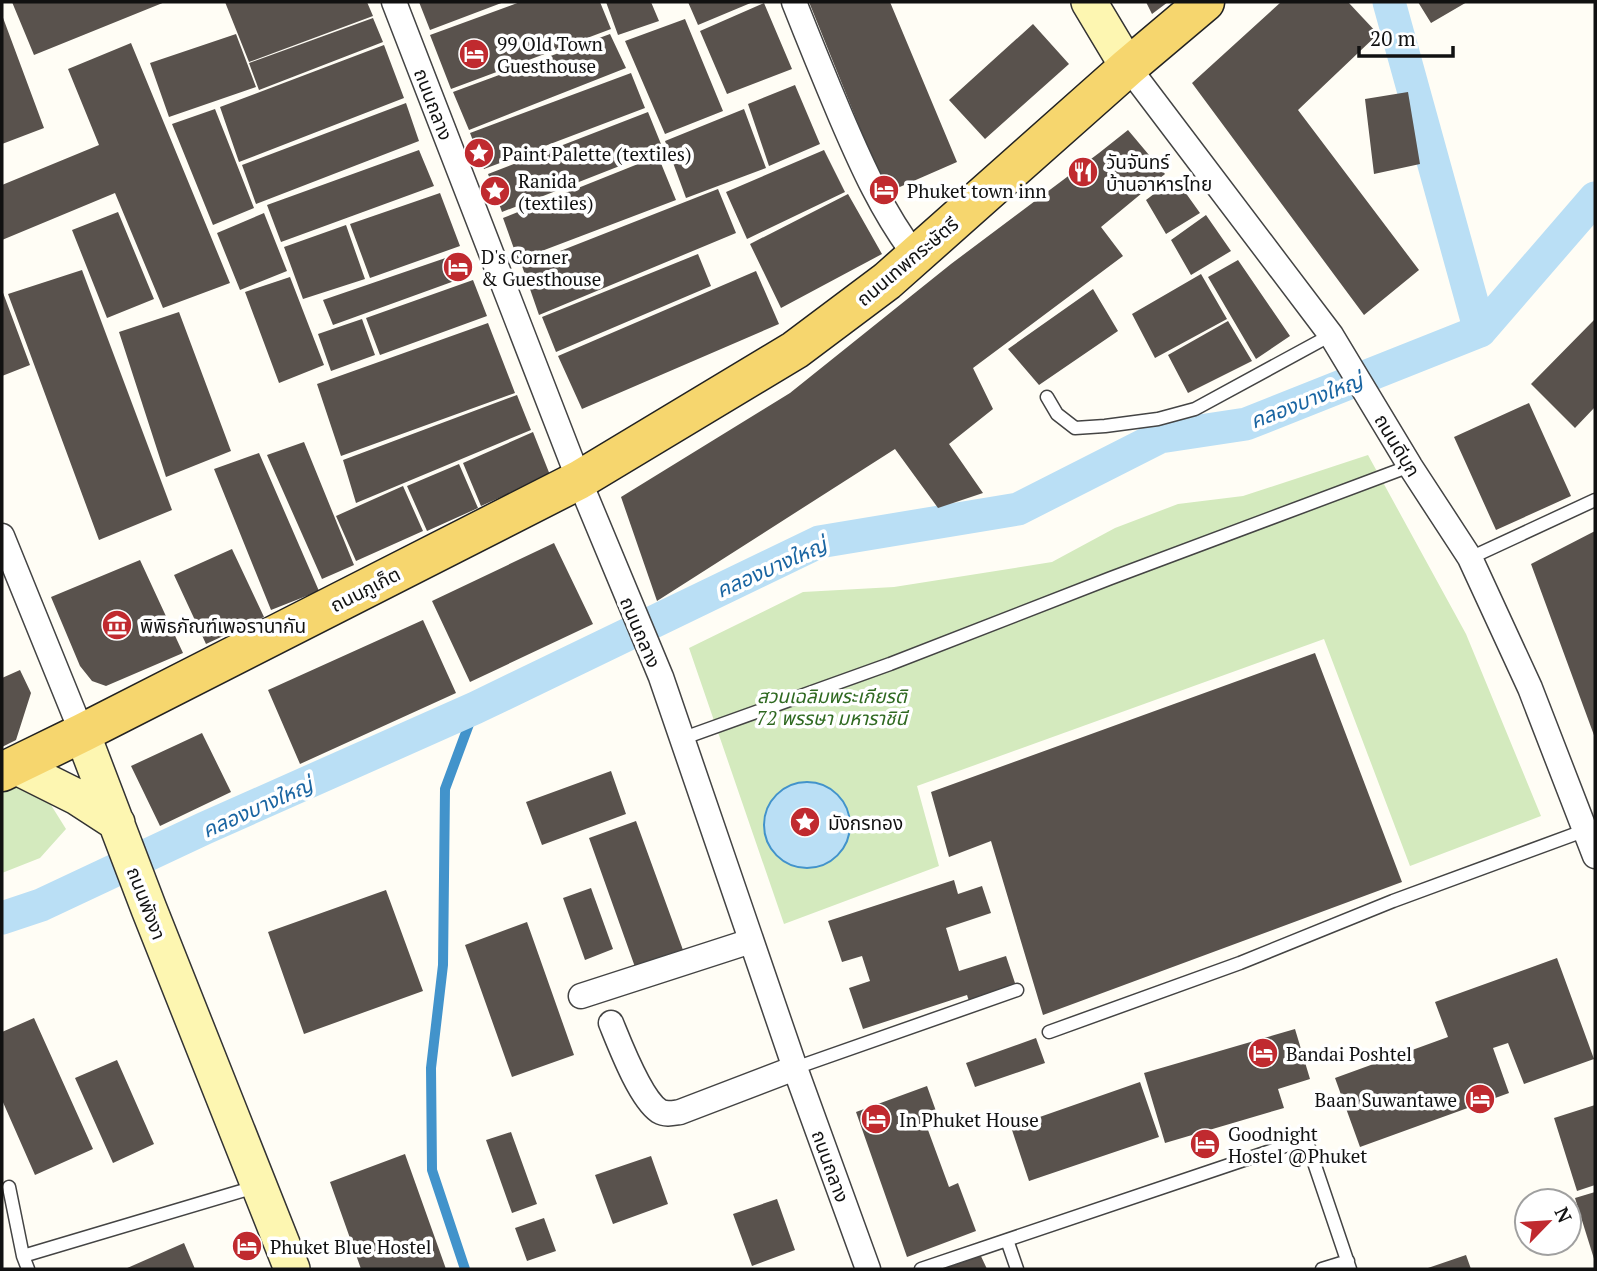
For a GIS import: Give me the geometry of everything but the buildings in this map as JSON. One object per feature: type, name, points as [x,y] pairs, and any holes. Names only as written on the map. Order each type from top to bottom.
[{"type":"main road","name":"ถนนเทพกระษัตรี","points":[[579,480],[795,351],[887,281],[1205,2]]},
{"type":"main road","name":"ถนนภูเก็ต","points":[[9,769],[579,480]]},
{"type":"street","name":"ถนนถลาง","points":[[394,2],[579,480],[661,677],[795,1068],[868,1269]]},
{"type":"street","points":[[794,2],[875,192],[887,216],[915,255]]},
{"type":"street","name":"ถนนดีบุก","points":[[1089,2],[1128,67],[1337,345],[1410,466],[1470,558],[1530,688],[1595,856]]},
{"type":"street","name":"ถนนพังงา","points":[[2,536],[292,1269]]},
{"type":"street","points":[[9,769],[77,797],[117,823]]},
{"type":"street","points":[[582,996],[751,941]]},
{"type":"street","points":[[611,1023],[645,1094],[653,1106],[668,1114],[680,1112],[795,1068]]},
{"type":"lane","points":[[1047,397],[1057,414],[1075,428],[1158,419],[1195,410],[1337,345]]},
{"type":"lane","points":[[681,738],[890,664],[1410,466]]},
{"type":"lane","points":[[1470,558],[1595,500]]},
{"type":"lane","points":[[1049,1032],[1240,963],[1393,901],[1586,830]]},
{"type":"lane","points":[[795,1068],[1017,990]]},
{"type":"lane","points":[[921,1269],[1306,1139],[1349,1265],[1322,1269]]},
{"type":"lane","points":[[9,1186],[28,1269]]},
{"type":"lane","points":[[23,1256],[259,1186]]},
{"type":"lane","points":[[1007,1240],[1017,1269]]},
{"type":"green space","name":"สวนเฉลิมพระเกียรติ 72 พรรษา มหาราชินี","points":[[1368,455],[1466,634],[1541,816],[1410,866],[1324,639],[917,786],[939,866],[784,924],[689,648],[803,592],[894,587],[1052,562],[1115,528],[1178,504],[1243,496]]},
{"type":"green space","points":[[25,783],[41,789],[66,829],[40,858],[2,873],[2,787]]},
{"type":"water","points":[[807,782],[823,786],[837,795],[846,809],[850,825],[846,841],[837,855],[823,864],[807,868],[791,864],[777,855],[768,841],[764,825],[768,809],[777,795],[791,786]]},
{"type":"waterway","points":[[1389,2],[1480,331]]},
{"type":"waterway","name":"คลองบางใหญ่","points":[[2,918],[41,905],[205,828],[475,708],[819,542],[1018,509],[1160,437],[1246,424],[1480,331],[1595,198]]},
{"type":"waterway","points":[[465,1269],[432,1170],[431,1068],[443,965],[445,789],[475,708]]},
{"type":"place","name":"99 Old Town Guesthouse","points":[[474,54]]},
{"type":"place","name":"Paint Palette (textiles)","points":[[479,153]]},
{"type":"place","name":"วันจันทร์ บ้านอาหารไทย","points":[[1083,172]]},
{"type":"place","name":"Phuket town inn","points":[[884,190]]},
{"type":"place","name":"Ranida (textiles)","points":[[495,191]]},
{"type":"place","name":"D's Corner & Guesthouse","points":[[458,267]]},
{"type":"place","name":"พิพิธภัณฑ์เพอรานากัน","points":[[117,625]]},
{"type":"place","name":"มังกรทอง","points":[[805,822]]},
{"type":"place","name":"Bandai Poshtel","points":[[1263,1053]]},
{"type":"place","name":"Baan Suwantawe","points":[[1480,1099]]},
{"type":"place","name":"In Phuket House","points":[[876,1119]]},
{"type":"place","name":"Goodnight Hostel @Phuket","points":[[1205,1144]]},
{"type":"place","name":"Phuket Blue Hostel","points":[[247,1246]]}]
